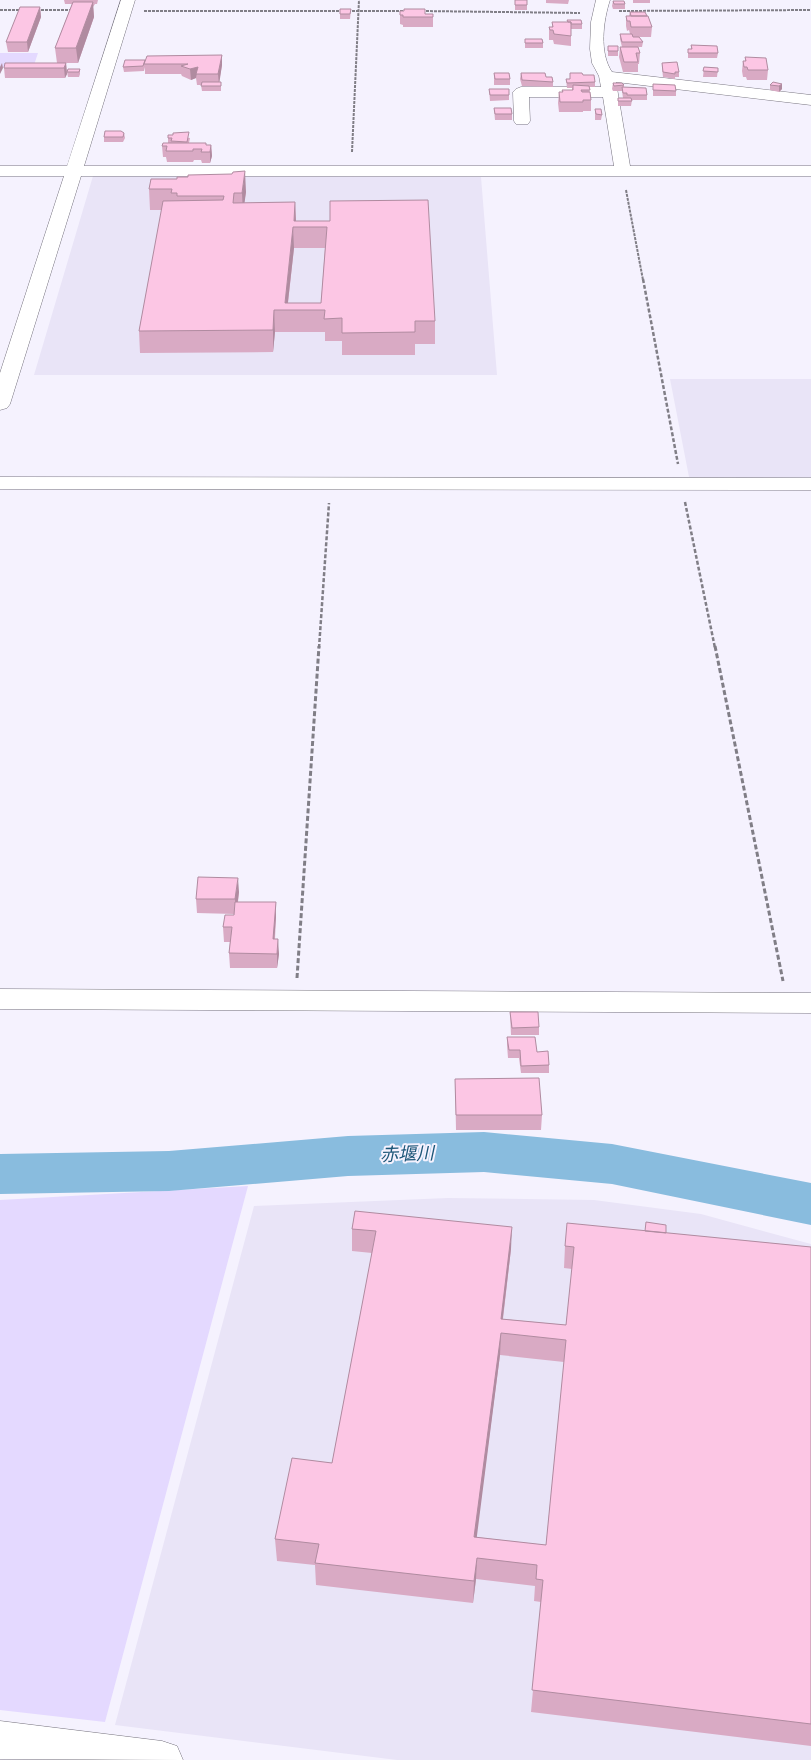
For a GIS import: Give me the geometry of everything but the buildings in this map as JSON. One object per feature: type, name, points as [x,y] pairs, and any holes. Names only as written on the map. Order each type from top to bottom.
[{"type":"street","points":[[0,404],[127,5]]},
{"type":"street","points":[[601,6],[599,64],[609,84],[623,171]]},
{"type":"street","points":[[522,120],[521,92],[609,84],[811,100]]},
{"type":"street","points":[[0,171],[811,171]]},
{"type":"street","points":[[0,483],[811,484]]},
{"type":"street","points":[[0,999],[296,998],[799,1003]]},
{"type":"street","points":[[0,1740],[162,1760]]},
{"type":"path","points":[[351,171],[359,0]]},
{"type":"path","points":[[127,5],[403,11]]},
{"type":"path","points":[[422,11],[560,13],[601,6],[811,10]]},
{"type":"path","points":[[0,10],[77,10]]},
{"type":"path","points":[[623,171],[681,484],[799,1003]]},
{"type":"path","points":[[296,998],[331,482]]},
{"type":"shaded area","points":[[0,53],[38,53],[32,71],[0,67]]},
{"type":"shaded area","points":[[93,176],[481,177],[497,375],[34,375]]},
{"type":"shaded area","points":[[670,379],[811,379],[811,477],[689,477]]},
{"type":"shaded area","points":[[248,1186],[105,1722],[0,1710],[0,1200]]},
{"type":"shaded area","points":[[448,1198],[594,1200],[701,1214],[811,1244],[811,1760],[397,1760],[115,1725],[254,1206]]},
{"type":"waterway","name":"赤堰川","points":[[0,1174],[169,1171],[348,1156],[484,1152],[612,1164],[811,1204]]}]
